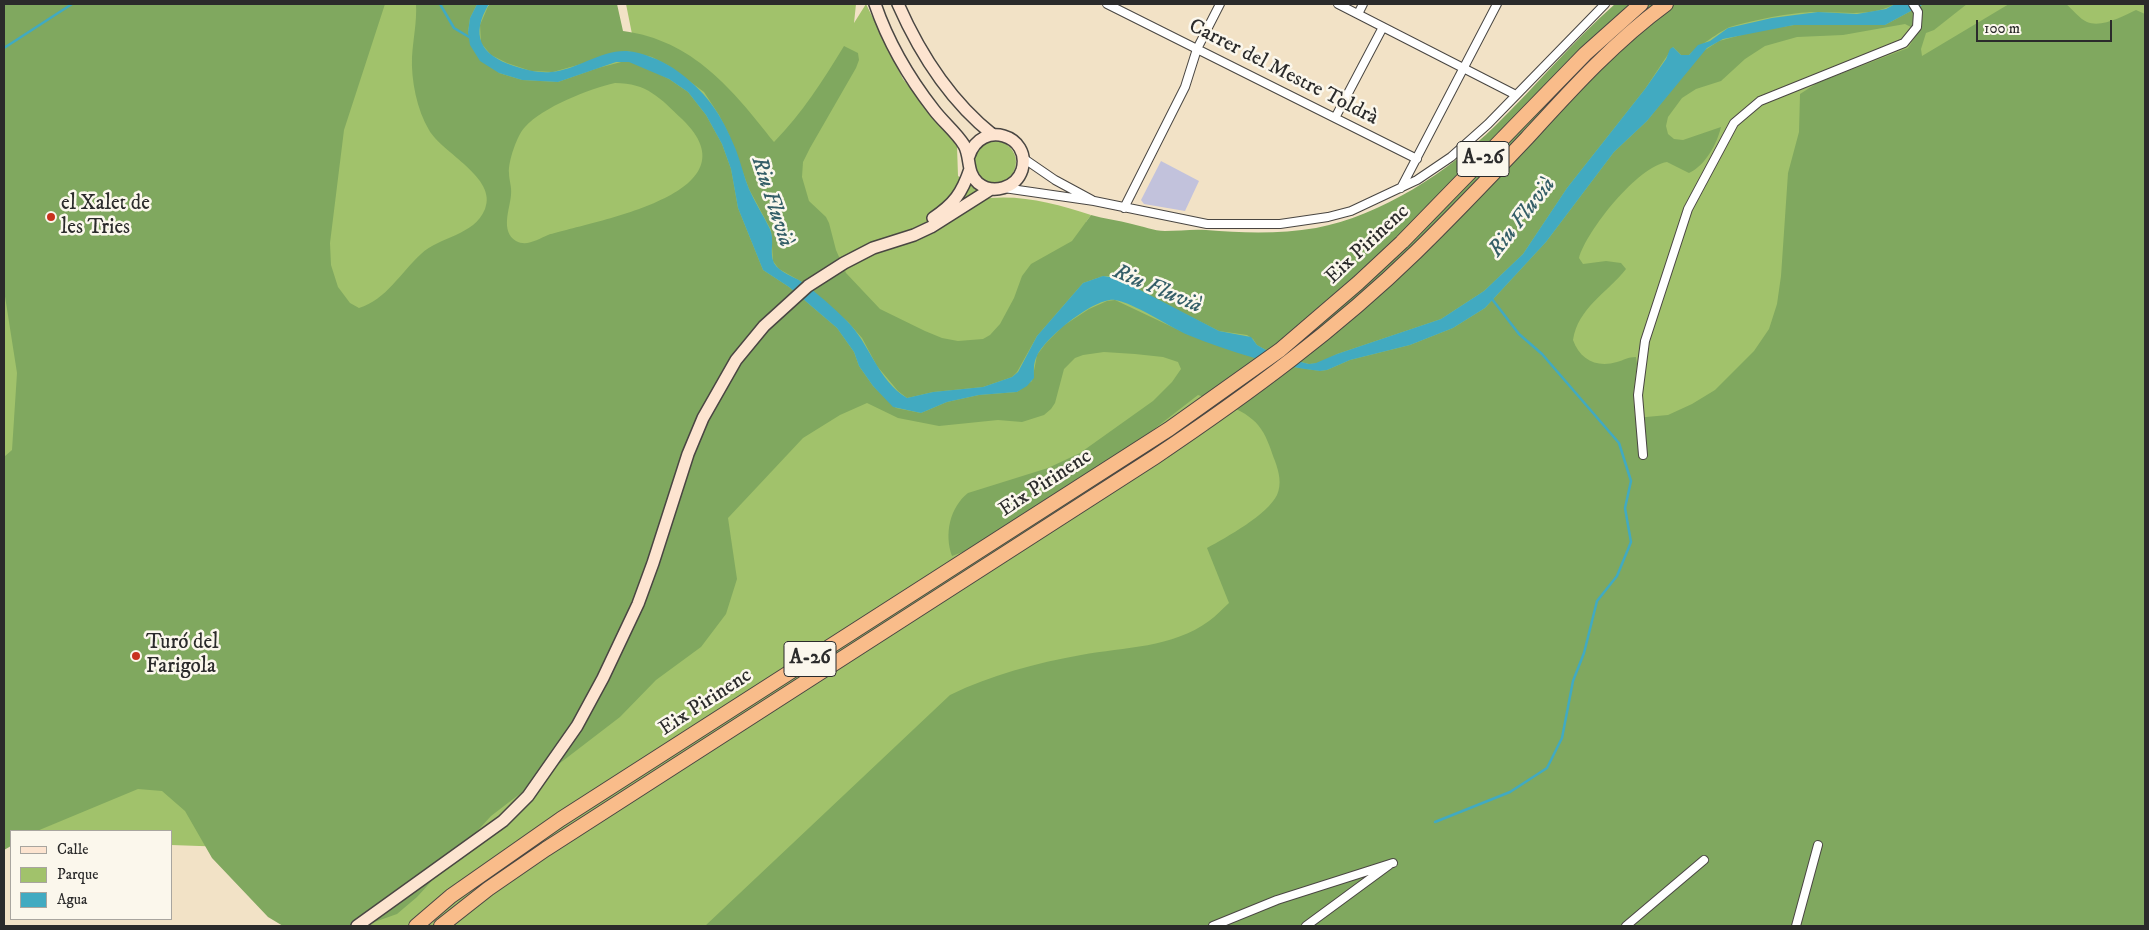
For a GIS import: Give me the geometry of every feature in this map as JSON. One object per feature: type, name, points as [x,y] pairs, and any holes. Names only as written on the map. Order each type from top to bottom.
[{"type":"highway","name":"Eix Pirinenc","points":[[416,926],[451,896],[561,819],[1169,428],[1280,350],[1402,242],[1585,54],[1641,4]]},
{"type":"highway","name":"Eix Pirinenc","points":[[441,926],[488,889],[546,849],[1138,468],[1230,406],[1286,364],[1343,318],[1416,252],[1596,66],[1666,4]]},
{"type":"street","points":[[357,926],[503,821],[528,796],[577,726],[603,678],[638,604],[688,454],[703,418],[736,360],[764,326],[796,295],[824,275],[863,253],[899,238],[933,218],[950,205],[961,192],[970,169],[969,156],[959,138],[934,110],[910,76],[883,28],[875,4]]},
{"type":"street","points":[[898,4],[910,31],[932,69],[975,120],[993,135]]},
{"type":"street","name":"Carrer del Mestre Toldrà","points":[[1107,4],[1417,159]]},
{"type":"street","points":[[1124,208],[1185,87],[1197,49],[1220,4]]},
{"type":"street","points":[[1338,4],[1516,95]]},
{"type":"street","points":[[1358,14],[1363,4]]},
{"type":"street","points":[[1401,188],[1497,4]]},
{"type":"street","points":[[970,169],[978,182],[996,188],[1094,201],[1207,224],[1280,224],[1319,219],[1351,211],[1417,180],[1451,157],[1516,95],[1605,4]]},
{"type":"street","points":[[1643,455],[1638,395],[1645,341],[1688,209],[1734,123],[1760,101],[1904,43],[1917,27],[1918,12],[1913,4]]},
{"type":"street","points":[[1335,118],[1383,27]]},
{"type":"street","points":[[899,238],[914,235],[937,224],[996,188],[1008,186],[1018,177],[1021,171],[1023,158],[1021,151],[1013,140],[1007,137],[993,135],[980,139],[969,156]]},
{"type":"street","points":[[1023,158],[1055,180],[1094,201]]},
{"type":"street","points":[[1796,926],[1818,845]]},
{"type":"street","points":[[1626,926],[1704,860]]},
{"type":"street","points":[[1213,926],[1277,900],[1393,862],[1306,926]]},
{"type":"shaded area","points":[[1161,161],[1199,181],[1185,211],[1144,204],[1141,200]]},
{"type":"green space","points":[[4,4],[477,4],[633,39],[626,4],[856,4],[854,23],[866,4],[903,79],[957,146],[958,176],[989,198],[1002,197],[1041,201],[1091,215],[1086,222],[1119,241],[1327,239],[1450,176],[1628,4],[2145,4],[2145,926],[334,926],[228,847],[172,845],[172,830],[10,830],[4,842]]},
{"type":"green space","points":[[4,4],[385,4],[344,130],[330,243],[331,265],[338,287],[350,303],[359,308],[377,299],[429,248],[473,225],[485,209],[487,198],[484,187],[467,167],[436,139],[429,130],[421,113],[414,85],[412,66],[416,4],[477,4],[470,18],[468,32],[499,73],[522,80],[558,82],[625,61],[636,63],[669,79],[688,92],[706,115],[722,144],[731,169],[738,208],[763,270],[789,287],[837,328],[854,352],[859,366],[873,386],[896,408],[921,413],[947,402],[979,395],[1017,392],[1032,381],[1037,355],[1046,343],[1063,326],[1089,309],[1107,301],[1115,300],[1187,334],[1274,364],[1320,371],[1350,360],[1410,345],[1453,328],[1485,308],[1546,242],[1614,152],[1647,121],[1702,52],[1719,41],[1756,31],[1794,25],[1885,25],[1924,4],[1967,4],[1934,30],[1926,33],[1921,49],[1922,56],[2009,4],[2066,4],[2082,19],[2099,24],[2136,10],[2145,14],[2145,926],[705,926],[950,695],[981,681],[1031,666],[1081,655],[1164,642],[1180,637],[1209,621],[1229,603],[1207,548],[1246,525],[1265,510],[1277,495],[1279,478],[1267,441],[1256,422],[1233,408],[1198,395],[1149,433],[1003,528],[963,552],[952,556],[949,539],[950,522],[957,506],[968,493],[1048,468],[1080,453],[1153,401],[1172,382],[1181,369],[1178,362],[1163,357],[1104,352],[1075,358],[1064,369],[1055,403],[1051,409],[1044,415],[1022,422],[998,420],[939,426],[898,418],[867,403],[840,415],[803,438],[728,518],[737,579],[726,614],[701,647],[656,680],[620,717],[491,816],[417,897],[397,914],[363,926],[283,926],[268,917],[212,858],[185,811],[162,791],[138,789],[39,830],[10,830],[10,847],[4,850],[4,457],[12,450],[17,373],[4,290]],"holes":[[[1905,24],[1919,31],[1908,48],[1817,83],[1800,94],[1799,132],[1788,173],[1781,276],[1777,304],[1769,329],[1754,351],[1715,390],[1692,404],[1668,415],[1635,418],[1633,395],[1637,364],[1636,357],[1610,364],[1596,363],[1580,353],[1573,340],[1576,329],[1587,310],[1626,269],[1621,263],[1606,261],[1583,264],[1579,258],[1584,246],[1603,216],[1615,201],[1642,175],[1655,166],[1667,162],[1689,173],[1695,170],[1710,154],[1721,127],[1683,140],[1674,139],[1668,134],[1666,126],[1668,117],[1682,98],[1696,89],[1721,81],[1745,59],[1765,46],[1797,37],[1843,35]],[[615,83],[626,84],[652,93],[682,119],[700,145],[700,167],[686,185],[661,200],[631,212],[548,235],[532,242],[520,243],[516,241],[511,237],[507,226],[511,192],[509,168],[514,149],[522,131],[543,113],[580,94]]]},
{"type":"green space","points":[[489,4],[617,4],[623,31],[648,36],[691,56],[727,86],[774,142],[812,96],[844,46],[858,53],[859,60],[856,68],[803,162],[802,177],[809,201],[826,217],[836,250],[846,273],[880,309],[942,338],[958,341],[983,339],[990,335],[1000,324],[1014,298],[1022,276],[1031,264],[1072,241],[1091,215],[1161,231],[1275,232],[1316,228],[1340,222],[1389,202],[1435,175],[1477,143],[1584,33],[1615,4],[1895,4],[1877,11],[1868,12],[1810,12],[1775,16],[1730,27],[1702,44],[1689,55],[1681,55],[1673,47],[1645,89],[1567,188],[1523,254],[1484,291],[1441,319],[1337,354],[1320,363],[1309,364],[1277,356],[1257,345],[1247,335],[1219,331],[1110,276],[1103,276],[1083,283],[1037,336],[1017,372],[1012,377],[983,387],[933,392],[907,398],[898,391],[877,366],[862,338],[848,322],[802,282],[779,269],[773,261],[771,230],[749,189],[729,135],[704,92],[669,66],[652,57],[627,51],[553,72],[531,71],[507,63],[491,55],[481,43],[480,25]]},
{"type":"green space","points":[[999,141],[1007,144],[1013,150],[1016,162],[1013,174],[1007,180],[991,183],[983,180],[977,174],[974,158],[977,150],[983,144]]},
{"type":"water","points":[[477,4],[489,4],[480,25],[480,34],[486,50],[493,56],[514,66],[532,71],[551,72],[570,68],[607,54],[627,51],[645,55],[662,62],[695,85],[718,114],[738,155],[749,189],[770,229],[774,263],[783,272],[814,291],[847,321],[862,340],[881,372],[897,391],[907,398],[933,392],[983,387],[1012,377],[1018,372],[1037,336],[1083,283],[1103,276],[1117,278],[1219,331],[1251,337],[1257,345],[1277,356],[1309,364],[1441,319],[1484,291],[1523,254],[1567,188],[1645,89],[1673,47],[1681,55],[1689,55],[1698,45],[1710,41],[1728,28],[1772,18],[1818,12],[1857,14],[1886,9],[1895,4],[1924,4],[1885,25],[1794,25],[1723,39],[1707,48],[1647,121],[1614,152],[1546,242],[1485,308],[1453,328],[1410,345],[1350,360],[1320,371],[1286,366],[1236,353],[1188,335],[1132,305],[1115,300],[1106,301],[1072,320],[1050,339],[1037,356],[1034,364],[1034,378],[1027,386],[1017,392],[979,395],[947,402],[921,413],[893,407],[873,386],[859,366],[854,352],[837,328],[789,287],[763,270],[738,208],[731,169],[722,144],[706,115],[688,92],[669,79],[629,62],[616,62],[558,82],[522,80],[499,73],[480,61],[470,45],[468,32],[470,18]]},
{"type":"waterway","points":[[4,48],[72,4]]},
{"type":"waterway","points":[[440,4],[454,28],[469,37]]},
{"type":"waterway","points":[[1435,822],[1510,792],[1547,768],[1562,738],[1573,681],[1584,653],[1597,601],[1617,576],[1631,542],[1625,508],[1631,481],[1619,443],[1542,354],[1519,334],[1492,299]]},
{"type":"place","name":"el Xalet de les Tries","points":[[51,217]]},
{"type":"place","name":"Turó del Farigola","points":[[136,656]]},
{"type":"water label","name":"Riu Fluvià","points":[[771,202]]},
{"type":"water label","name":"Riu Fluvià","points":[[1523,218]]},
{"type":"water label","name":"Riu Fluvià","points":[[1157,290]]}]
